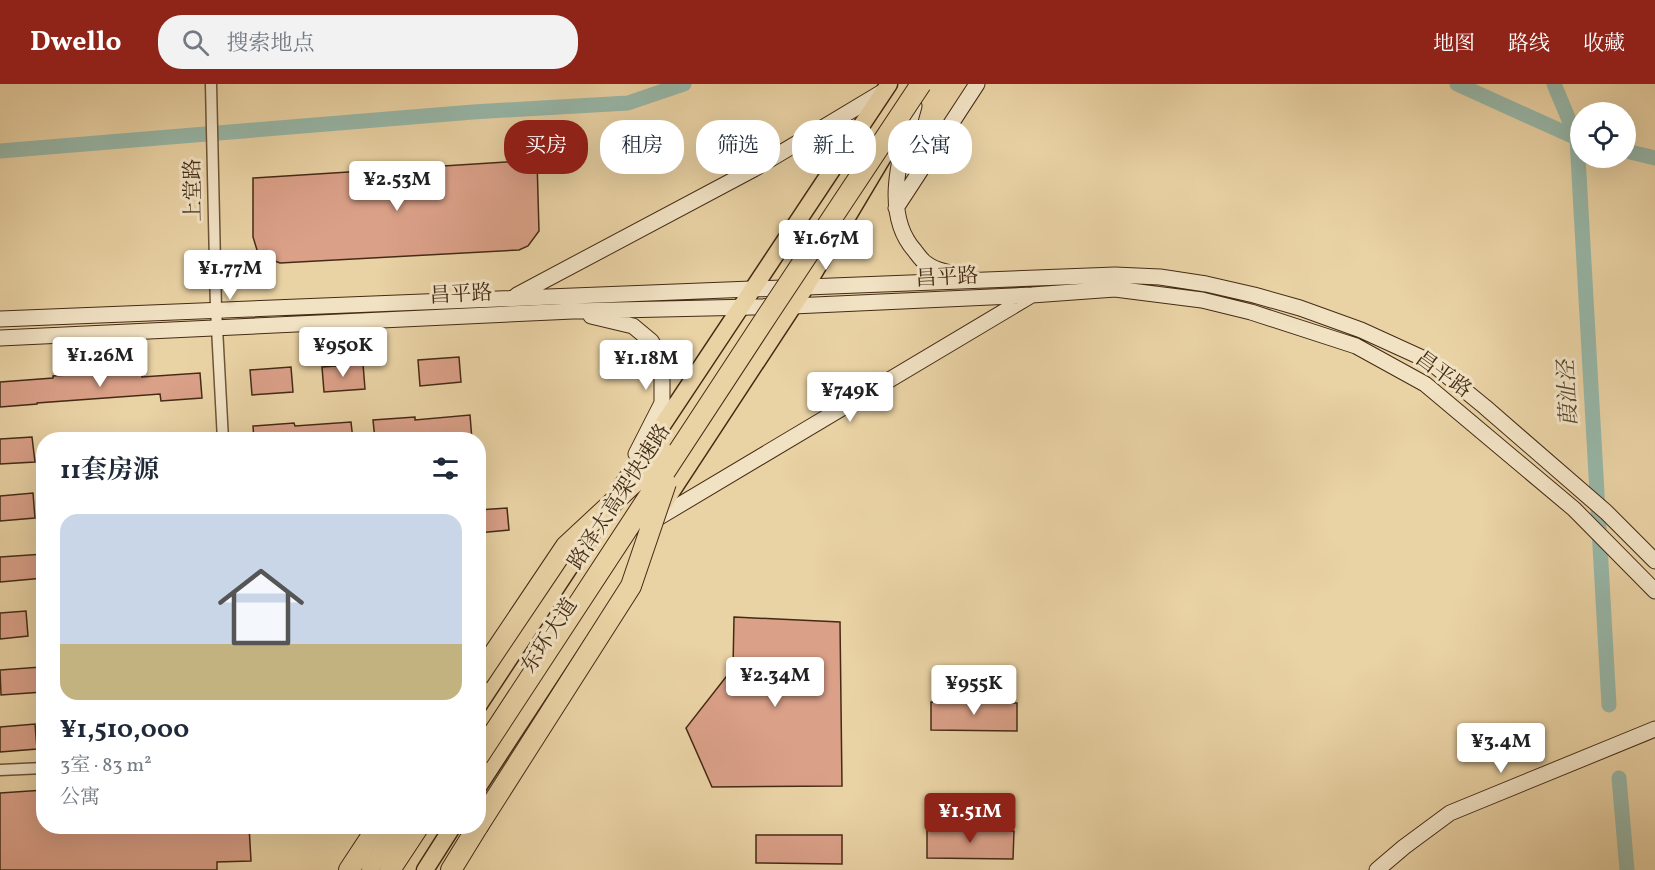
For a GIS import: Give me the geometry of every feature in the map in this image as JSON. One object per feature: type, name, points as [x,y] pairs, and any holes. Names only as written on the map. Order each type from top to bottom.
[{"type":"highway","name":"路泽太高架快速路","points":[[486,744],[908,84]]},
{"type":"highway","name":"路泽太高架快速路","points":[[486,724],[921,84]]},
{"type":"highway","points":[[486,665],[566,546],[670,455]]},
{"type":"highway","points":[[486,815],[631,586],[670,455]]},
{"type":"highway","points":[[349,870],[373,834]]},
{"type":"highway","points":[[390,870],[414,834]]},
{"type":"highway","points":[[405,870],[428,834]]},
{"type":"highway","points":[[451,870],[474,834]]},
{"type":"main road","name":"东环大道","points":[[486,775],[805,288],[929,84]]},
{"type":"main road","points":[[896,208],[977,84]]},
{"type":"main road","name":"东环大道","points":[[486,694],[887,88]]},
{"type":"main road","points":[[513,297],[754,169],[887,88]]},
{"type":"main road","points":[[914,106],[898,165],[896,216],[907,242],[928,265],[958,274],[1026,279]]},
{"type":"main road","name":"昌平路","points":[[0,319],[753,288],[805,288],[1115,275],[1160,277],[1206,284],[1300,308],[1361,330],[1429,361],[1606,512],[1655,561]]},
{"type":"main road","name":"昌平路","points":[[0,338],[573,311],[793,306],[1115,289],[1202,300],[1251,312],[1356,346],[1425,384],[1574,509],[1655,591]]},
{"type":"main road","points":[[651,522],[1032,295]]},
{"type":"main road","points":[[573,311],[633,327],[651,341],[662,359],[662,403],[611,503]]},
{"type":"main road","points":[[1377,870],[1450,813],[1655,729]]},
{"type":"main road","points":[[370,870],[394,834]]},
{"type":"main road","points":[[425,870],[448,834]]},
{"type":"street","name":"上堂路","points":[[212,84],[216,309],[223,432]]},
{"type":"street","points":[[0,770],[36,768]]},
{"type":"building","points":[[504,162],[504,174],[537,174],[539,231],[528,246],[519,250],[280,263],[261,256],[257,250],[253,237],[253,178]]},
{"type":"building","points":[[459,357],[461,382],[420,386],[418,360]]},
{"type":"building","points":[[363,364],[365,389],[324,392],[322,367]]},
{"type":"building","points":[[291,367],[293,392],[252,395],[250,370]]},
{"type":"building","points":[[141,370],[142,377],[200,373],[202,398],[161,401],[160,394],[0,407],[0,382]]},
{"type":"building","points":[[470,415],[471,432],[374,432],[373,420],[415,417],[415,420]]},
{"type":"building","points":[[351,422],[352,432],[253,432],[253,426],[294,423],[295,426]]},
{"type":"building","points":[[32,437],[35,462],[0,464],[0,439]]},
{"type":"building","points":[[33,493],[35,518],[0,521],[0,496]]},
{"type":"building","points":[[507,508],[509,530],[486,532],[486,509]]},
{"type":"building","points":[[36,555],[36,579],[0,582],[0,557]]},
{"type":"building","points":[[26,611],[28,636],[0,639],[0,613]]},
{"type":"building","points":[[734,617],[840,622],[842,786],[712,787],[686,728],[733,668]]},
{"type":"building","points":[[36,667],[36,692],[1,695],[0,670]]},
{"type":"building","points":[[931,702],[1017,703],[1017,731],[931,730]]},
{"type":"building","points":[[35,724],[36,749],[0,752],[0,727]]},
{"type":"building","points":[[36,791],[36,834],[249,834],[251,861],[217,862],[217,870],[0,870],[0,793]]},
{"type":"building","points":[[927,830],[1014,831],[1013,859],[927,858]]},
{"type":"building","points":[[756,835],[842,835],[842,864],[756,863]]},
{"type":"waterway","points":[[0,151],[473,112],[628,103],[684,84]]},
{"type":"waterway","points":[[1457,84],[1570,135]]},
{"type":"waterway","name":"葭沚泾","points":[[1554,84],[1577,139],[1609,705]]},
{"type":"waterway","points":[[1636,153],[1655,158]]},
{"type":"waterway","name":"葭沚泾","points":[[1619,778],[1627,870]]}]
